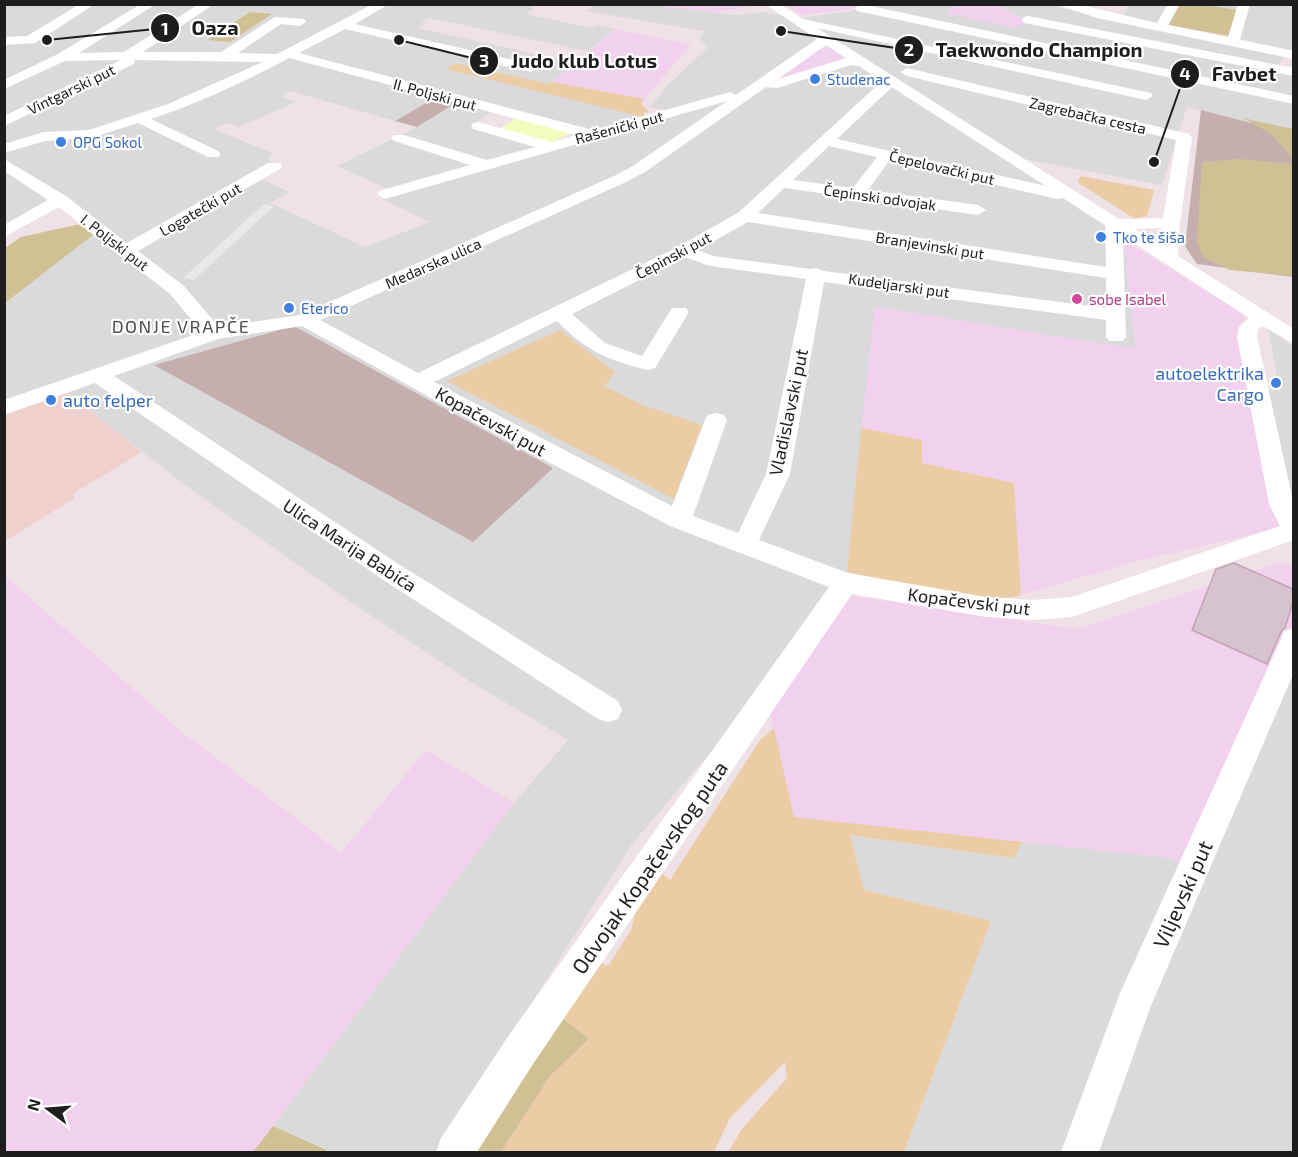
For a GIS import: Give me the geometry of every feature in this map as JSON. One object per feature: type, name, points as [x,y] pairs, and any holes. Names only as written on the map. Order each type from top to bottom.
[{"type":"street","points":[[4,41],[24,42],[89,4]]},
{"type":"street","points":[[4,85],[63,57],[150,4]]},
{"type":"street","name":"Vintgarski put","points":[[4,122],[131,57],[208,4]]},
{"type":"street","points":[[4,149],[44,137],[91,134],[140,119],[214,90],[344,26],[382,4]]},
{"type":"street","name":"Zagrebačka cesta","points":[[771,4],[1293,338]]},
{"type":"street","points":[[887,4],[856,9],[1293,100]]},
{"type":"street","points":[[1062,4],[1293,55]]},
{"type":"street","points":[[1161,27],[1174,4]]},
{"type":"street","points":[[1233,41],[1244,4]]},
{"type":"street","points":[[795,20],[830,13]]},
{"type":"street","points":[[225,56],[279,20],[300,22]]},
{"type":"street","points":[[795,20],[815,22],[1146,96]]},
{"type":"street","points":[[1028,20],[1293,72]]},
{"type":"street","points":[[344,26],[531,68]]},
{"type":"street","name":"Medarska ulica","points":[[4,408],[214,334],[305,320],[620,179],[639,169],[826,39]]},
{"type":"street","name":"II. Poljski put","points":[[63,57],[283,56],[591,135]]},
{"type":"street","name":"Rašenički put","points":[[385,194],[850,61],[857,61]]},
{"type":"street","name":"Zagrebačka cesta","points":[[857,61],[1184,137],[1168,258]]},
{"type":"street","points":[[890,81],[907,72]]},
{"type":"street","name":"Čepinski put","points":[[419,381],[684,251],[745,216],[890,81]]},
{"type":"street","points":[[140,119],[213,154]]},
{"type":"street","points":[[478,126],[551,146]]},
{"type":"street","points":[[399,138],[486,165]]},
{"type":"street","name":"Čepelovački put","points":[[827,141],[1058,195]]},
{"type":"street","points":[[857,194],[887,154]]},
{"type":"street","name":"Logatečki put","points":[[126,251],[274,166]]},
{"type":"street","name":"I. Poljski put","points":[[7,168],[60,200],[177,290],[214,334]]},
{"type":"street","name":"Čepinski odvojak","points":[[781,183],[978,210]]},
{"type":"street","points":[[4,232],[60,200]]},
{"type":"street","name":"Branjevinski put","points":[[745,216],[1115,274]]},
{"type":"street","points":[[1116,337],[1114,224],[1171,223]]},
{"type":"street","name":"Kudeljarski put","points":[[684,251],[710,261],[816,273],[1114,315]]},
{"type":"street","name":"Vladislavski put","points":[[744,546],[778,474],[816,273]]},
{"type":"street","points":[[559,312],[592,345],[603,351],[648,364],[679,312]]},
{"type":"street","points":[[1262,318],[1249,327],[1247,337],[1281,504],[1293,530]]},
{"type":"street","name":"Kopačevski put","points":[[305,320],[507,431],[679,520],[846,584],[986,607],[1032,610],[1072,607],[1293,530]]},
{"type":"street","name":"Ulica Marija Babića","points":[[96,374],[391,572],[608,710]]},
{"type":"street","points":[[679,520],[716,420]]},
{"type":"street","name":"Odvojak Kopačevskog puta","points":[[454,1152],[520,1051],[846,584]]},
{"type":"street","name":"Viljevski put","points":[[1080,1152],[1133,1006],[1293,639]]},
{"type":"shaded area","points":[[645,4],[734,15],[765,12],[783,16],[817,40],[760,90],[851,65],[858,66],[1055,192],[1124,240],[1136,349],[875,307],[845,595],[632,844],[438,1152],[334,1152],[273,1126],[514,803],[568,740],[471,682],[349,601],[182,483],[66,391],[5,414],[5,303],[102,228],[56,194],[5,228],[5,5],[522,5],[535,7],[526,14],[591,28],[597,25],[616,29],[588,51],[429,18],[421,22],[425,24],[417,28],[576,63],[549,84],[460,64],[656,120],[679,112],[650,107],[668,85],[708,47],[699,38],[705,31],[586,11],[594,5]],"holes":[[[290,91],[395,121],[443,93],[464,98],[417,127],[337,166],[390,190],[395,194],[382,199],[430,222],[365,247],[270,203],[290,192],[251,174],[271,162],[268,157],[275,154],[214,129],[226,123],[239,127],[296,102],[282,97]],[[499,107],[601,136],[553,149],[471,126]]]},
{"type":"shaded area","points":[[950,4],[954,6],[947,12],[1029,22],[997,5],[1050,5],[1105,19],[1284,56],[1276,70],[1293,73],[1293,134],[1187,107],[1162,185],[1023,159],[802,18],[890,5]]},
{"type":"shaded area","points":[[645,5],[759,5],[717,12]]},
{"type":"shaded area","points":[[786,5],[880,5],[802,15]]},
{"type":"shaded area","points":[[950,5],[997,5],[1029,22],[1013,28],[947,13],[954,7]]},
{"type":"shaded area","points":[[1129,5],[1179,5],[1169,25],[1123,16]]},
{"type":"shaded area","points":[[1179,5],[1204,5],[1239,10],[1228,36],[1169,25]]},
{"type":"shaded area","points":[[1204,5],[1293,5],[1293,51],[1228,36],[1239,11]]},
{"type":"shaded area","points":[[250,12],[272,14],[230,42],[208,40]]},
{"type":"shaded area","points":[[616,29],[691,45],[644,99],[552,82]]},
{"type":"shaded area","points":[[831,48],[846,59],[775,81],[769,80],[820,49]]},
{"type":"shaded area","points":[[454,64],[549,84],[552,82],[644,99],[641,104],[649,111],[644,113],[643,117],[446,69]]},
{"type":"shaded area","points":[[443,93],[464,98],[417,127],[395,121]]},
{"type":"shaded area","points":[[1201,110],[1293,134],[1293,277],[1197,264],[1185,246]]},
{"type":"shaded area","points":[[1243,118],[1293,129],[1293,159],[1271,134]]},
{"type":"shaded area","points":[[1240,159],[1293,164],[1293,276],[1230,270],[1203,257],[1197,240],[1202,162]]},
{"type":"shaded area","points":[[1081,176],[1154,190],[1147,216],[1135,219],[1077,182]]},
{"type":"shaded area","points":[[264,204],[274,206],[194,280],[183,278]]},
{"type":"shaded area","points":[[80,224],[93,235],[5,303],[5,248],[21,237]]},
{"type":"shaded area","points":[[1124,240],[1243,314],[1244,319],[1236,331],[1278,525],[1274,529],[1130,563],[1021,595],[1014,483],[922,463],[861,428],[875,307],[1136,349]]},
{"type":"shaded area","points":[[294,326],[553,468],[473,542],[154,365]]},
{"type":"shaded area","points":[[1268,329],[1293,347],[1293,533],[1265,390],[1280,391]]},
{"type":"shaded area","points":[[560,330],[615,372],[605,386],[640,404],[702,425],[674,499],[447,381]]},
{"type":"shaded area","points":[[65,391],[142,452],[72,494],[75,498],[5,541],[5,414]]},
{"type":"shaded area","points":[[861,428],[922,440],[922,463],[1014,483],[1021,595],[1007,598],[963,595],[847,572]]},
{"type":"shaded area","points":[[1277,563],[1293,566],[1293,625],[1277,658],[1195,871],[1171,858],[794,817],[769,710],[845,595],[1078,629]]},
{"type":"shaded area","points":[[4,575],[182,732],[341,853],[426,750],[514,803],[253,1152],[5,1152]]},
{"type":"shaded area","points":[[1293,625],[1293,1152],[904,1152],[991,921],[864,890],[850,835],[1014,858],[1022,842],[1171,858]]},
{"type":"shaded area","points":[[774,728],[794,817],[1022,842],[1014,858],[850,835],[864,890],[991,921],[904,1152],[728,1152],[742,1129],[787,1078],[785,1062],[730,1118],[714,1152],[501,1152],[550,1076],[589,1039],[559,1015],[599,962],[608,966],[631,930],[636,909],[660,872],[670,880],[760,740]]},
{"type":"shaded area","points":[[559,1015],[589,1039],[550,1076],[501,1152],[467,1152]]},
{"type":"shaded area","points":[[273,1126],[327,1150],[325,1152],[253,1152]]},
{"type":"green space","points":[[516,118],[571,133],[552,142],[500,129]]},
{"type":"building","points":[[1234,563],[1293,589],[1293,602],[1285,628],[1267,664],[1192,630],[1216,569]]},
{"type":"place","name":"Taekwondo Champion","points":[[781,31]]},
{"type":"place","name":"Oaza","points":[[47,40]]},
{"type":"place","name":"Judo klub Lotus","points":[[399,40]]},
{"type":"place","name":"Studenac","points":[[815,79]]},
{"type":"place","name":"OPG Sokol","points":[[61,142]]},
{"type":"place","name":"Favbet","points":[[1154,162]]},
{"type":"place","name":"Tko te šiša","points":[[1101,237]]},
{"type":"place","name":"sobe Isabel","points":[[1077,299]]},
{"type":"place","name":"Eterico","points":[[289,308]]},
{"type":"place","name":"autoelektrika Cargo","points":[[1276,383]]},
{"type":"place","name":"auto felper","points":[[51,400]]},
{"type":"district","name":"DONJE VRAPČE","points":[[181,326]]}]
